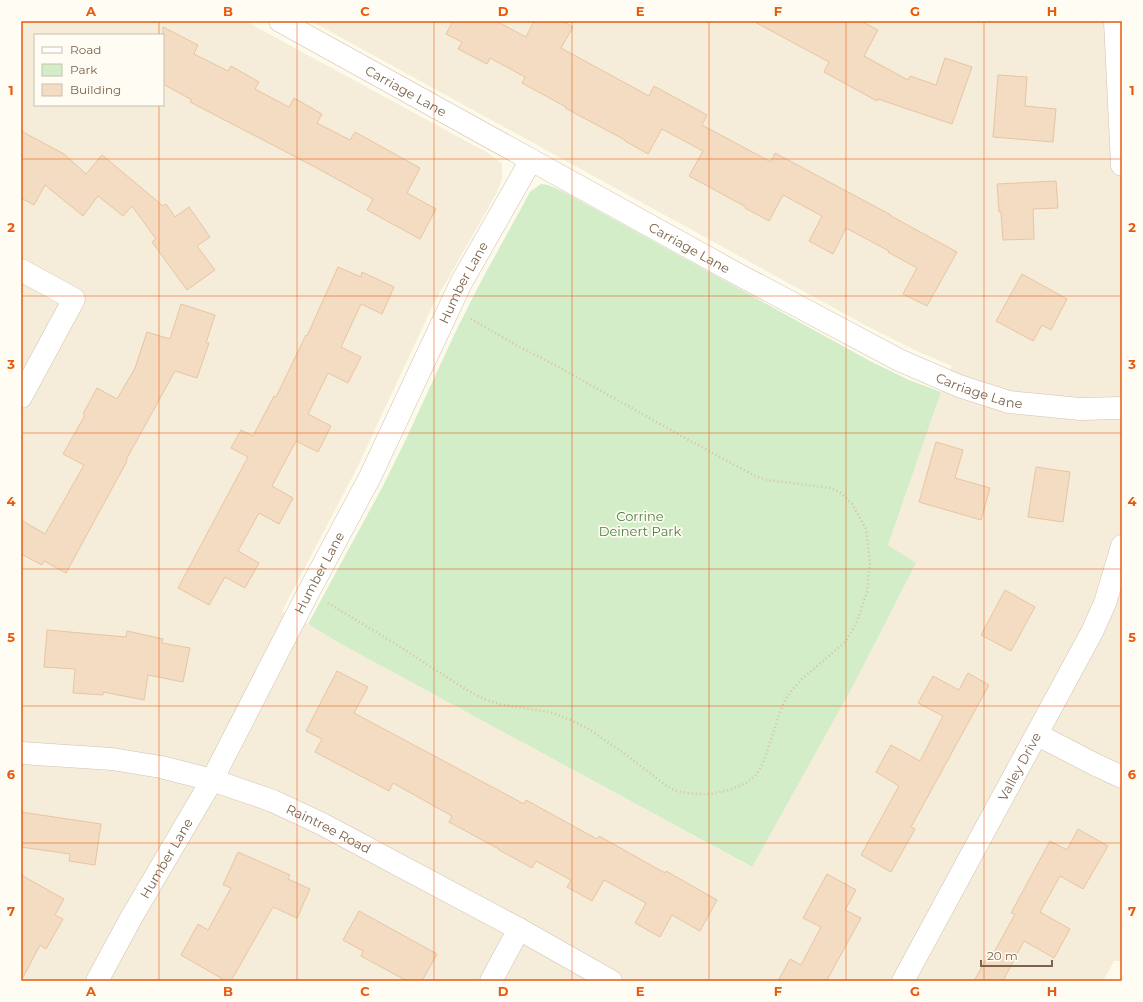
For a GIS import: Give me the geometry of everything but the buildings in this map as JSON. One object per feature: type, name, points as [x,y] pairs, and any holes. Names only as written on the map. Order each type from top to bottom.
[{"type":"street","name":"Carriage Lane","points":[[280,21],[730,270],[899,360],[959,386],[1009,402],[1080,409],[1122,408]]},
{"type":"street","points":[[1115,21],[1122,164]]},
{"type":"street","name":"Humber Lane","points":[[97,981],[130,918],[212,780],[308,593],[370,477],[461,283],[531,160]]},
{"type":"street","points":[[21,270],[74,298],[21,397]]},
{"type":"street","name":"Valley Drive","points":[[903,981],[1038,735],[1092,632],[1105,603],[1122,546]]},
{"type":"street","points":[[1038,735],[1122,777]]},
{"type":"street","name":"Raintree Road","points":[[21,753],[112,759],[161,767],[212,780],[273,801],[322,824],[519,929],[611,981]]},
{"type":"street","points":[[491,981],[519,929]]},
{"type":"path","points":[[308,593],[338,608],[465,689],[484,699],[503,705],[548,712],[571,720],[590,730],[622,752],[668,787],[680,792],[697,794],[710,794],[729,790],[746,783],[756,775],[764,761],[779,715],[789,695],[802,679],[845,642],[856,624],[867,592],[870,562],[866,529],[852,504],[840,492],[830,488],[767,480],[755,476],[555,365],[516,345],[450,307]]},
{"type":"shaded area","points":[[21,21],[245,21],[488,153],[502,164],[502,179],[496,194],[433,305],[356,470],[282,611],[751,867],[854,684],[916,563],[888,545],[941,392],[952,366],[917,351],[867,326],[311,21],[1122,21],[1122,961],[1114,961],[1103,981],[21,981]]},
{"type":"green space","name":"Corrine Deinert Park","points":[[541,184],[548,185],[564,192],[868,360],[909,380],[941,392],[888,545],[916,563],[854,684],[752,867],[341,644],[308,624],[383,486],[478,287],[530,192]]}]
